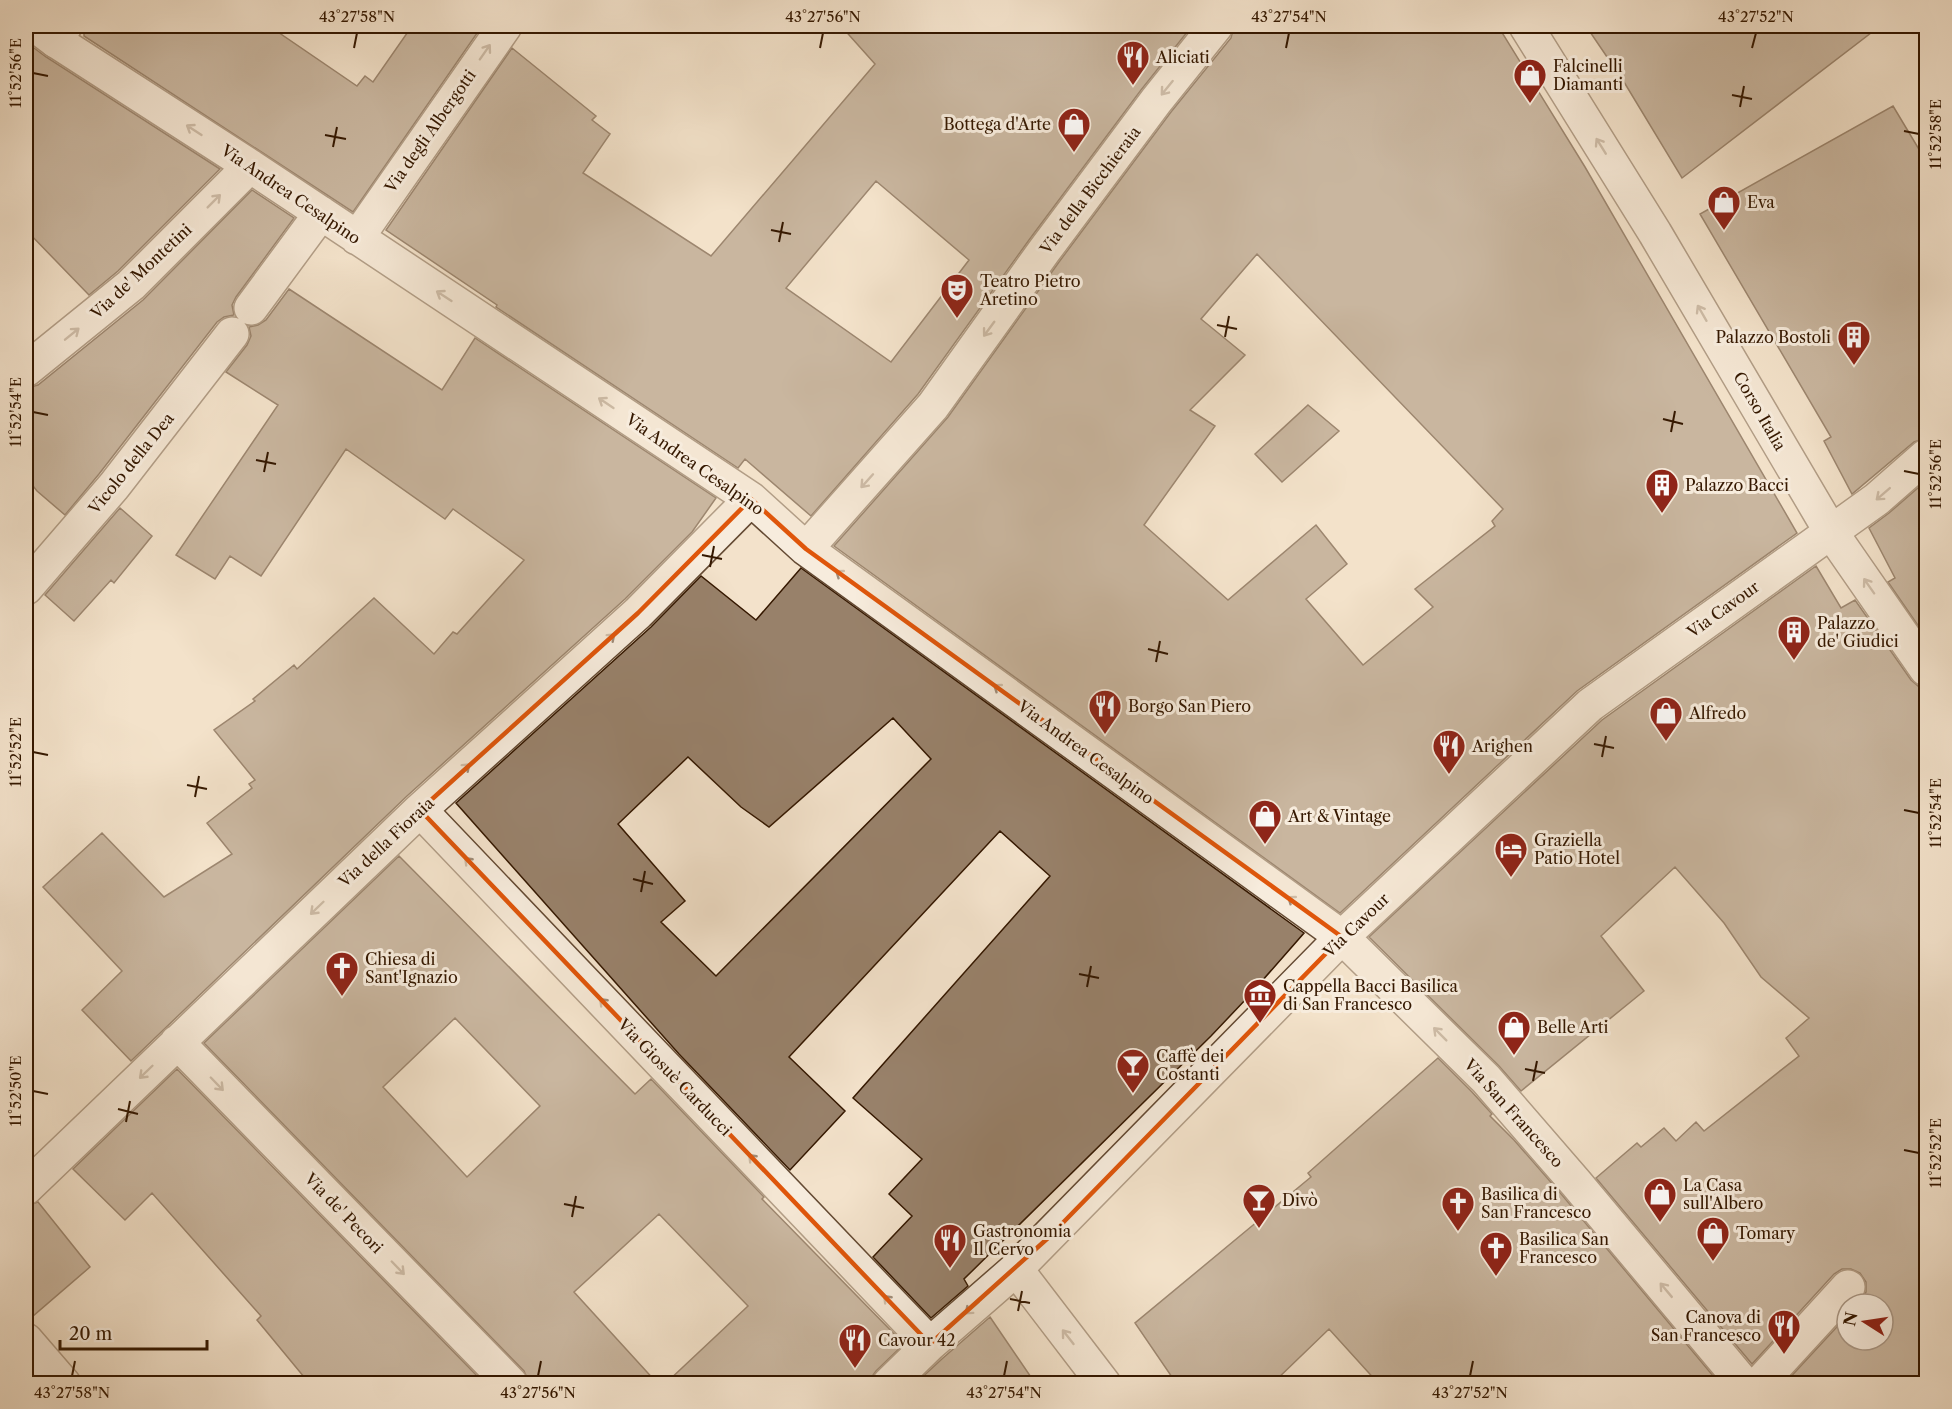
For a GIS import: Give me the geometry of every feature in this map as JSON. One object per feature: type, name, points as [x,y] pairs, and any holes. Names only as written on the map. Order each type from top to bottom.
[{"type":"street","name":"Via degli Albergotti","points":[[357,238],[505,26]]},
{"type":"street","name":"Via della Bicchieraia","points":[[806,549],[933,406],[1128,139],[1216,26]]},
{"type":"street","name":"Corso Italia","points":[[1526,26],[1655,233],[1831,532],[1926,669]]},
{"type":"street","name":"Via Andrea Cesalpino","points":[[52,31],[357,238],[751,499],[806,549],[1342,937]]},
{"type":"street","name":"Via de' Montetini","points":[[26,370],[131,285],[250,165]]},
{"type":"street","points":[[251,308],[321,213]]},
{"type":"street","name":"Vicolo della Dea","points":[[26,588],[114,486],[232,334]]},
{"type":"street","name":"Via Cavour","points":[[890,1383],[930,1344],[1016,1269],[1342,937],[1590,705],[1877,499],[1926,456]]},
{"type":"street","name":"Via della Fioraia","points":[[26,1188],[420,810],[638,613],[751,499]]},
{"type":"street","name":"Via Giosuè Carducci","points":[[420,810],[930,1344]]},
{"type":"street","name":"Via San Francesco","points":[[1342,937],[1486,1079],[1744,1383]]},
{"type":"street","name":"Via de' Pecori","points":[[177,1042],[511,1383]]},
{"type":"street","points":[[1016,1269],[1104,1383]]},
{"type":"street","points":[[1759,1383],[1848,1287]]},
{"type":"street","points":[[26,1340],[64,1383]]},
{"type":"highlighted area","points":[[751,499],[806,549],[1342,937],[1048,1238],[930,1344],[420,810],[638,613]]},
{"type":"building","points":[[84,26],[269,26],[357,86],[365,76],[373,82],[412,26],[482,26],[353,212],[84,36]]},
{"type":"building","points":[[841,26],[1192,26],[1029,240],[918,394],[811,516],[745,459],[738,468],[496,307],[497,305],[386,230],[512,48],[596,116],[592,120],[610,134],[583,173],[711,256],[875,64]],"holes":[[[876,181],[969,260],[891,362],[786,288]]]},
{"type":"building","points":[[1234,26],[1498,26],[1585,167],[1797,533],[1577,691],[1340,913],[834,546],[948,417],[1059,262],[1171,112],[1231,38]],"holes":[[[1257,254],[1503,509],[1492,521],[1495,526],[1415,589],[1433,607],[1363,665],[1306,599],[1347,564],[1316,525],[1228,600],[1144,525],[1215,426],[1190,410],[1245,355],[1201,319]]]},
{"type":"building","points":[[1586,26],[1880,26],[1682,178],[1624,82]]},
{"type":"building","points":[[26,42],[220,169],[118,271],[89,295],[26,230]]},
{"type":"building","points":[[1893,106],[1926,161],[1926,438],[1914,442],[1852,494],[1824,441],[1831,437],[1700,214]]},
{"type":"building","points":[[252,190],[294,218],[236,297],[232,305],[234,315],[224,317],[217,322],[65,515],[37,491],[26,477],[26,388],[38,385],[143,300]]},
{"type":"building","points":[[289,289],[442,390],[475,338],[716,498],[692,532],[625,599],[407,796],[131,1061],[82,1010],[122,971],[43,887],[102,833],[164,897],[232,854],[207,823],[252,788],[249,784],[255,780],[214,730],[255,701],[253,699],[294,665],[297,669],[374,598],[434,654],[453,632],[457,634],[524,560],[453,509],[445,519],[346,449],[261,576],[230,556],[215,579],[176,555],[278,405],[226,372],[247,345],[251,336],[249,327],[266,320]]},
{"type":"building","points":[[1308,405],[1339,431],[1282,482],[1255,454]]},
{"type":"building","points":[[1926,481],[1926,637],[1888,582],[1895,578],[1869,528]]},
{"type":"building","points":[[120,508],[152,536],[114,583],[111,580],[74,621],[45,595]]},
{"type":"building","points":[[1816,566],[1841,608],[1855,600],[1911,680],[1918,686],[1926,688],[1926,1383],[1785,1383],[1835,1329],[1835,1352],[1895,1352],[1895,1292],[1866,1292],[1866,1282],[1860,1273],[1851,1269],[1842,1269],[1834,1274],[1752,1364],[1596,1178],[1637,1143],[1641,1147],[1664,1128],[1676,1141],[1696,1122],[1704,1131],[1799,1056],[1786,1038],[1809,1018],[1761,977],[1724,923],[1675,867],[1601,936],[1644,991],[1521,1091],[1499,1066],[1369,937],[1602,720]]},
{"type":"building","points":[[801,568],[1304,933],[1211,1036],[964,1279],[968,1286],[931,1318],[873,1257],[912,1216],[889,1194],[922,1159],[853,1098],[1050,876],[1000,831],[789,1057],[845,1111],[790,1170],[679,1054],[456,803],[651,627],[701,576],[756,620]],"holes":[[[893,718],[931,759],[716,976],[661,922],[685,901],[618,824],[688,757],[741,807],[769,827]]]},
{"type":"building","points":[[399,856],[635,1094],[651,1079],[764,1197],[762,1199],[904,1344],[876,1371],[871,1378],[871,1383],[666,1383],[748,1306],[659,1214],[574,1292],[657,1383],[529,1383],[524,1371],[204,1043]],"holes":[[[455,1018],[540,1106],[467,1177],[383,1087]]]},
{"type":"building","points":[[1438,1058],[1492,1114],[1490,1116],[1562,1195],[1719,1383],[1378,1383],[1329,1329],[1273,1383],[1176,1383],[1135,1323],[1311,1177],[1308,1173]]},
{"type":"building","points":[[177,1069],[484,1383],[309,1383],[257,1320],[261,1316],[152,1193],[125,1220],[73,1169]]},
{"type":"building","points":[[38,1202],[90,1267],[26,1322],[26,1206]]},
{"type":"building","points":[[990,1317],[1035,1383],[916,1383],[943,1358]]},
{"type":"place","name":"Aliciati","points":[[1133,86]]},
{"type":"place","name":"Falcinelli Diamanti","points":[[1530,104]]},
{"type":"place","name":"Bottega d'Arte","points":[[1074,153]]},
{"type":"place","name":"Eva","points":[[1724,231]]},
{"type":"place","name":"Teatro Pietro Aretino","points":[[957,319]]},
{"type":"place","name":"Palazzo Bostoli","points":[[1854,366]]},
{"type":"place","name":"Palazzo Bacci","points":[[1662,514]]},
{"type":"place","name":"Palazzo de' Giudici","points":[[1794,661]]},
{"type":"place","name":"Borgo San Piero","points":[[1105,735]]},
{"type":"place","name":"Alfredo","points":[[1666,742]]},
{"type":"place","name":"Arighen","points":[[1449,775]]},
{"type":"place","name":"Art & Vintage","points":[[1265,845]]},
{"type":"place","name":"Graziella Patio Hotel","points":[[1511,878]]},
{"type":"place","name":"Chiesa di Sant'Ignazio","points":[[342,997]]},
{"type":"place","name":"Cappella Bacci Basilica di San Francesco","points":[[1260,1024]]},
{"type":"place","name":"Belle Arti","points":[[1514,1056]]},
{"type":"place","name":"Caffè dei Costanti","points":[[1133,1094]]},
{"type":"place","name":"La Casa sull'Albero","points":[[1660,1223]]},
{"type":"place","name":"Divò","points":[[1259,1229]]},
{"type":"place","name":"Basilica di San Francesco","points":[[1458,1232]]},
{"type":"place","name":"Tomary","points":[[1713,1262]]},
{"type":"place","name":"Gastronomia Il Cervo","points":[[950,1269]]},
{"type":"place","name":"Basilica San Francesco","points":[[1496,1277]]},
{"type":"place","name":"Canova di San Francesco","points":[[1784,1355]]},
{"type":"place","name":"Cavour 42","points":[[855,1369]]}]
